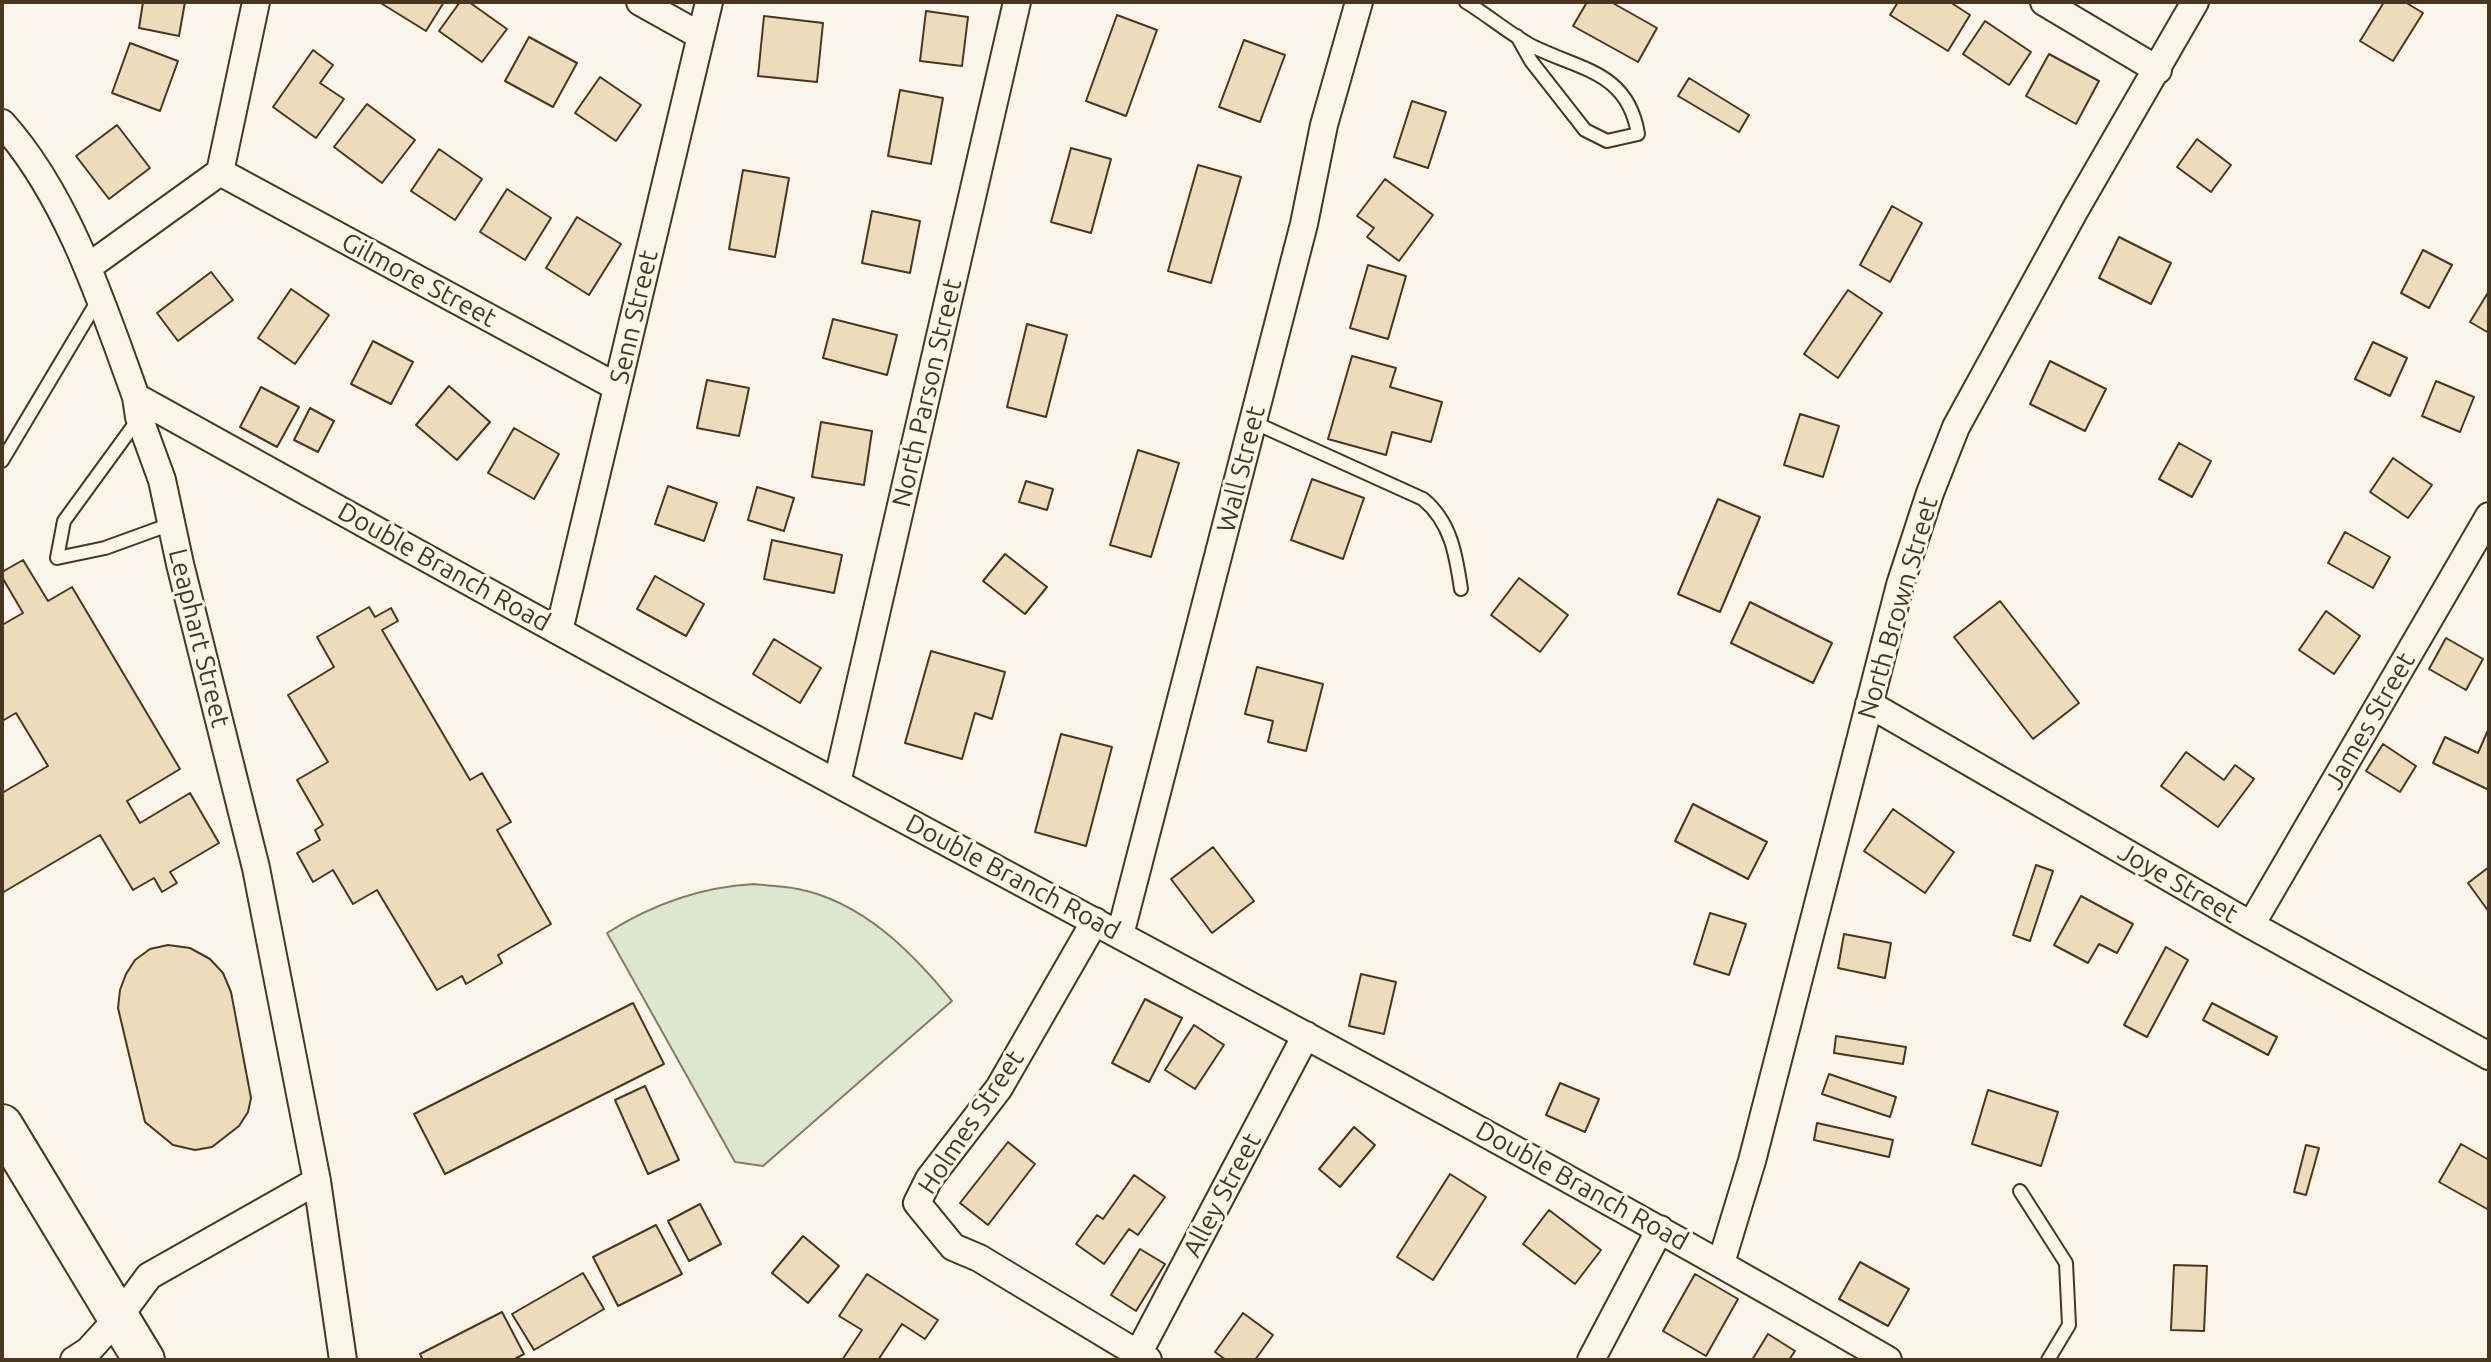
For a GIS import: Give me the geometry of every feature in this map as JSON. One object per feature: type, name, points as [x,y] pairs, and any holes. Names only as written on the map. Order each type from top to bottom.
[{"type":"main road","points":[[2,1125],[144,1360]]},
{"type":"street","points":[[88,267],[220,172],[256,2]]},
{"type":"street","points":[[640,2],[701,36]]},
{"type":"street","name":"Senn Street","points":[[559,631],[709,2]]},
{"type":"street","name":"North Parson Street","points":[[837,783],[1017,2]]},
{"type":"street","name":"Wall Street","points":[[1120,935],[1304,224],[1324,125],[1359,2]]},
{"type":"street","points":[[2044,2],[2158,70]]},
{"type":"street","name":"North Brown Street","points":[[1721,1263],[1752,1161],[1900,585],[1930,493],[1956,427],[2075,210],[2195,2]]},
{"type":"street","name":"Leaphart Street","points":[[2,123],[42,177],[88,267],[162,480],[256,868],[317,1181],[343,1360]]},
{"type":"street","name":"Gilmore Street","points":[[220,172],[617,387]]},
{"type":"street","name":"Double Branch Road","points":[[138,407],[1306,1035],[1721,1263],[1888,1360]]},
{"type":"street","name":"James Street","points":[[2251,925],[2489,516]]},
{"type":"street","name":"Joye Street","points":[[1869,704],[2251,925],[2489,1056]]},
{"type":"street","name":"Holmes Street","points":[[1095,921],[999,1088],[929,1179],[917,1203],[953,1247],[979,1258],[1143,1357]]},
{"type":"street","name":"Alley Street","points":[[1143,1357],[1306,1035]]},
{"type":"street","points":[[74,1360],[88,1351],[118,1318],[149,1276],[317,1181]]},
{"type":"street","points":[[1591,1360],[1660,1229]]},
{"type":"lane","points":[[1466,2],[1534,47],[1586,67],[1616,87],[1635,114],[1638,134],[1607,141],[1585,130],[1531,61],[1517,36]]},
{"type":"lane","points":[[2,461],[99,297]]},
{"type":"lane","points":[[138,407],[64,521],[57,558],[105,548],[171,524]]},
{"type":"lane","points":[[1253,422],[1423,499],[1440,516],[1447,531],[1455,553],[1461,589]]},
{"type":"lane","points":[[2020,1191],[2066,1263],[2069,1325],[2048,1360]]},
{"type":"green space","points":[[754,884],[793,888],[822,896],[865,917],[903,947],[952,1001],[763,1166],[735,1162],[607,933],[677,899],[715,889]]},
{"type":"building","points":[[143,2],[185,2],[179,36],[139,28]]},
{"type":"building","points":[[379,2],[444,2],[426,31]]},
{"type":"building","points":[[460,2],[469,2],[507,29],[482,62],[439,31]]},
{"type":"building","points":[[1587,2],[1611,2],[1657,28],[1638,62],[1573,26]]},
{"type":"building","points":[[1898,2],[1950,2],[1970,15],[1948,51],[1890,15]]},
{"type":"building","points":[[2384,2],[2405,2],[2423,13],[2393,61],[2360,41]]},
{"type":"building","points":[[926,11],[968,17],[962,66],[920,61]]},
{"type":"building","points":[[1117,15],[1157,30],[1126,116],[1086,101]]},
{"type":"building","points":[[764,16],[823,23],[817,82],[758,76]]},
{"type":"building","points":[[1985,21],[2031,52],[2009,85],[1963,54]]},
{"type":"building","points":[[529,37],[577,63],[553,107],[505,81]]},
{"type":"building","points":[[1244,40],[1285,55],[1260,122],[1219,107]]},
{"type":"building","points":[[130,43],[178,61],[160,111],[112,93]]},
{"type":"building","points":[[313,50],[333,65],[320,83],[344,99],[316,138],[273,107]]},
{"type":"building","points":[[2049,54],[2099,81],[2076,124],[2026,96]]},
{"type":"building","points":[[600,77],[641,105],[616,141],[575,113]]},
{"type":"building","points":[[1689,78],[1749,115],[1739,132],[1678,96]]},
{"type":"building","points":[[900,90],[943,98],[931,164],[888,156]]},
{"type":"building","points":[[1412,101],[1446,112],[1428,168],[1394,157]]},
{"type":"building","points":[[367,104],[415,140],[382,183],[334,147]]},
{"type":"building","points":[[117,125],[150,168],[109,199],[76,156]]},
{"type":"building","points":[[2197,139],[2231,165],[2211,192],[2177,167]]},
{"type":"building","points":[[1071,148],[1111,159],[1091,233],[1051,222]]},
{"type":"building","points":[[439,149],[482,179],[455,220],[411,191]]},
{"type":"building","points":[[1198,165],[1241,177],[1211,283],[1168,271]]},
{"type":"building","points":[[743,170],[789,178],[775,257],[729,249]]},
{"type":"building","points":[[1385,179],[1433,215],[1399,261],[1367,237],[1374,228],[1357,216]]},
{"type":"building","points":[[507,189],[551,218],[525,260],[480,232]]},
{"type":"building","points":[[1892,206],[1922,223],[1890,282],[1860,265]]},
{"type":"building","points":[[872,211],[920,221],[910,273],[862,263]]},
{"type":"building","points":[[577,217],[621,244],[589,295],[546,268]]},
{"type":"building","points":[[2119,237],[2171,263],[2151,304],[2099,278]]},
{"type":"building","points":[[2423,250],[2452,265],[2429,308],[2401,293]]},
{"type":"building","points":[[1368,265],[1406,276],[1388,339],[1350,328]]},
{"type":"building","points":[[211,272],[233,300],[178,341],[157,313]]},
{"type":"building","points":[[291,289],[329,315],[295,364],[258,338]]},
{"type":"building","points":[[1848,290],[1882,313],[1838,378],[1804,354]]},
{"type":"building","points":[[2489,291],[2489,333],[2470,322]]},
{"type":"building","points":[[833,319],[897,335],[887,375],[823,358]]},
{"type":"building","points":[[1027,324],[1067,335],[1046,417],[1007,407]]},
{"type":"building","points":[[373,341],[413,362],[391,404],[351,384]]},
{"type":"building","points":[[2373,342],[2407,358],[2390,396],[2355,379]]},
{"type":"building","points":[[1352,356],[1396,368],[1390,387],[1442,402],[1431,442],[1392,432],[1386,455],[1328,439]]},
{"type":"building","points":[[2050,361],[2106,389],[2085,431],[2030,404]]},
{"type":"building","points":[[707,380],[749,388],[739,436],[697,428]]},
{"type":"building","points":[[2436,381],[2474,397],[2460,432],[2422,416]]},
{"type":"building","points":[[449,386],[490,422],[457,460],[416,425]]},
{"type":"building","points":[[261,387],[299,407],[277,447],[240,427]]},
{"type":"building","points":[[310,408],[334,421],[318,452],[294,440]]},
{"type":"building","points":[[1800,414],[1839,426],[1823,477],[1784,465]]},
{"type":"building","points":[[821,422],[872,431],[864,485],[812,477]]},
{"type":"building","points":[[514,428],[559,454],[534,499],[488,473]]},
{"type":"building","points":[[2179,443],[2211,461],[2192,497],[2159,479]]},
{"type":"building","points":[[1138,450],[1179,463],[1151,557],[1110,545]]},
{"type":"building","points":[[2393,458],[2432,485],[2408,518],[2370,492]]},
{"type":"building","points":[[1312,479],[1364,498],[1343,559],[1291,540]]},
{"type":"building","points":[[1026,481],[1053,489],[1047,510],[1019,502]]},
{"type":"building","points":[[668,486],[717,503],[704,541],[655,524]]},
{"type":"building","points":[[757,487],[794,498],[784,531],[748,520]]},
{"type":"building","points":[[1718,499],[1760,517],[1720,612],[1678,594]]},
{"type":"building","points":[[2345,532],[2390,557],[2373,588],[2328,563]]},
{"type":"building","points":[[772,540],[842,555],[834,593],[764,579]]},
{"type":"building","points":[[1005,554],[1047,587],[1025,614],[983,581]]},
{"type":"building","points":[[23,560],[48,601],[72,587],[180,769],[127,801],[140,823],[190,793],[219,843],[170,872],[177,883],[162,892],[154,878],[133,890],[100,835],[2,893],[2,793],[48,766],[16,713],[2,721],[2,625],[23,613],[2,572]]},
{"type":"building","points":[[655,576],[704,604],[686,636],[637,609]]},
{"type":"building","points":[[1519,578],[1568,615],[1540,652],[1491,615]]},
{"type":"building","points":[[2000,601],[2079,703],[2033,739],[1954,637]]},
{"type":"building","points":[[1750,602],[1832,643],[1813,683],[1731,643]]},
{"type":"building","points":[[369,607],[375,617],[391,608],[398,621],[382,630],[470,780],[482,773],[511,822],[497,830],[551,924],[498,955],[502,963],[466,984],[462,976],[437,990],[377,890],[353,904],[333,870],[313,882],[297,853],[320,840],[315,830],[323,825],[297,780],[328,762],[288,695],[334,667],[317,637]]},
{"type":"building","points":[[2326,611],[2360,636],[2334,674],[2299,650]]},
{"type":"building","points":[[2446,638],[2483,659],[2466,690],[2429,669]]},
{"type":"building","points":[[774,639],[821,668],[800,703],[753,674]]},
{"type":"building","points":[[931,651],[1005,672],[992,719],[975,713],[962,759],[905,743]]},
{"type":"building","points":[[1257,667],[1323,684],[1306,751],[1268,742],[1273,721],[1245,714]]},
{"type":"building","points":[[2488,730],[2489,790],[2433,763],[2445,737],[2478,753]]},
{"type":"building","points":[[1061,734],[1112,747],[1086,846],[1035,832]]},
{"type":"building","points":[[2383,744],[2416,766],[2400,792],[2366,771]]},
{"type":"building","points":[[2186,752],[2224,780],[2235,765],[2254,779],[2218,827],[2161,786]]},
{"type":"building","points":[[1693,804],[1767,842],[1748,879],[1675,841]]},
{"type":"building","points":[[1893,809],[1954,852],[1925,893],[1864,851]]},
{"type":"building","points":[[1213,847],[1254,901],[1212,933],[1171,879]]},
{"type":"building","points":[[2036,865],[2053,871],[2030,941],[2013,935]]},
{"type":"building","points":[[2489,867],[2489,912],[2468,883]]},
{"type":"building","points":[[2081,896],[2133,924],[2117,953],[2099,944],[2088,963],[2054,945]]},
{"type":"building","points":[[1710,913],[1746,924],[1729,975],[1694,964]]},
{"type":"building","points":[[1844,934],[1891,943],[1885,978],[1838,968]]},
{"type":"building","points":[[168,945],[190,948],[210,959],[223,973],[231,992],[251,1098],[248,1112],[239,1126],[212,1147],[195,1150],[173,1145],[145,1122],[118,1008],[120,990],[135,960],[150,949]]},
{"type":"building","points":[[2166,947],[2188,960],[2147,1037],[2124,1025]]},
{"type":"building","points":[[1361,974],[1396,982],[1384,1034],[1349,1026]]},
{"type":"building","points":[[1145,999],[1182,1018],[1149,1082],[1112,1063]]},
{"type":"building","points":[[633,1003],[664,1064],[445,1174],[414,1114]]},
{"type":"building","points":[[2212,1003],[2277,1037],[2268,1055],[2203,1020]]},
{"type":"building","points":[[1194,1025],[1224,1045],[1195,1089],[1165,1070]]},
{"type":"building","points":[[1836,1036],[1906,1047],[1903,1064],[1834,1053]]},
{"type":"building","points":[[1829,1074],[1896,1097],[1890,1117],[1822,1094]]},
{"type":"building","points":[[1560,1083],[1599,1099],[1585,1132],[1546,1115]]},
{"type":"building","points":[[645,1086],[679,1160],[648,1174],[615,1100]]},
{"type":"building","points":[[1988,1090],[2058,1112],[2041,1166],[1972,1144]]},
{"type":"building","points":[[1817,1123],[1893,1140],[1889,1157],[1814,1140]]},
{"type":"building","points":[[1354,1127],[1375,1145],[1340,1187],[1319,1169]]},
{"type":"building","points":[[1008,1142],[1035,1164],[988,1225],[960,1203]]},
{"type":"building","points":[[2461,1144],[2489,1160],[2489,1210],[2439,1182]]},
{"type":"building","points":[[2306,1145],[2319,1148],[2306,1195],[2294,1192]]},
{"type":"building","points":[[1450,1174],[1486,1197],[1433,1280],[1397,1257]]},
{"type":"building","points":[[1134,1175],[1165,1197],[1138,1235],[1129,1229],[1104,1264],[1076,1244],[1097,1215],[1103,1219]]},
{"type":"building","points":[[700,1204],[721,1244],[689,1261],[668,1221]]},
{"type":"building","points":[[1549,1210],[1601,1250],[1575,1284],[1523,1244]]},
{"type":"building","points":[[656,1225],[682,1274],[618,1306],[593,1257]]},
{"type":"building","points":[[803,1236],[839,1266],[808,1303],[772,1273]]},
{"type":"building","points":[[1140,1249],[1165,1264],[1136,1311],[1111,1295]]},
{"type":"building","points":[[1860,1262],[1909,1289],[1888,1326],[1839,1299]]},
{"type":"building","points":[[2174,1265],[2207,1266],[2204,1331],[2171,1330]]},
{"type":"building","points":[[583,1273],[604,1309],[534,1350],[512,1314]]},
{"type":"building","points":[[867,1274],[938,1320],[925,1339],[902,1324],[878,1360],[842,1360],[862,1330],[839,1316]]},
{"type":"building","points":[[1695,1274],[1738,1299],[1706,1356],[1663,1331]]},
{"type":"building","points":[[502,1312],[524,1354],[513,1360],[423,1360],[420,1354]]},
{"type":"building","points":[[1243,1313],[1273,1335],[1255,1360],[1226,1360],[1215,1352]]},
{"type":"building","points":[[1768,1334],[1795,1351],[1789,1360],[1752,1360]]}]
